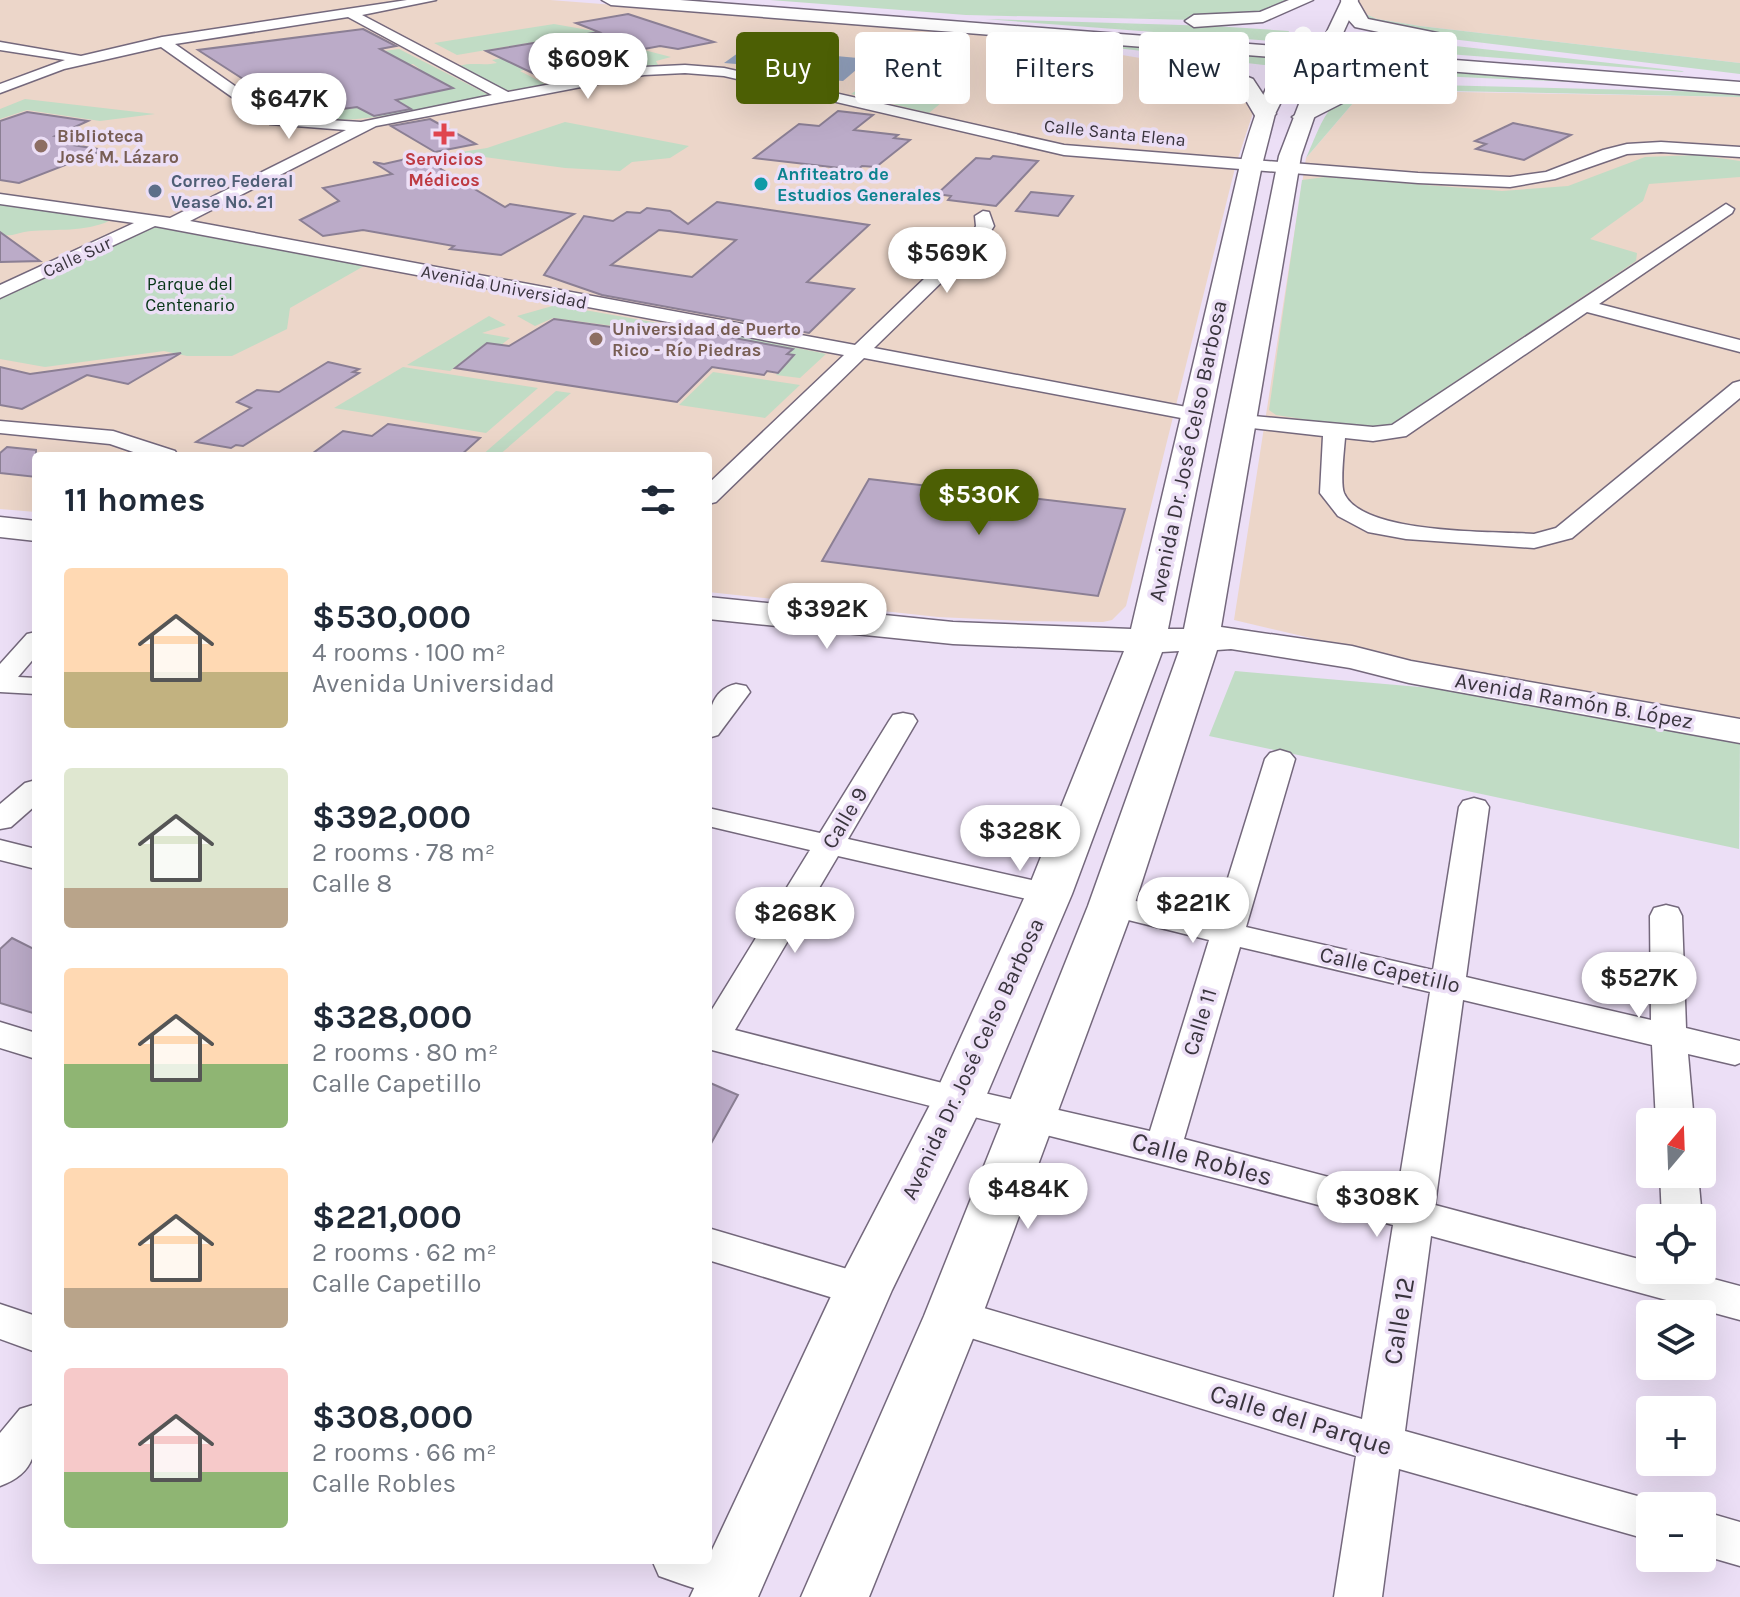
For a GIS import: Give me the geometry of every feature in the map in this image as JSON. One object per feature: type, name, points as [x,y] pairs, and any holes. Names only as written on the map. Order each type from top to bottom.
[{"type":"highway","points":[[611,0],[1740,90]]},
{"type":"highway","points":[[697,0],[1740,78]]},
{"type":"highway","points":[[1292,32],[1175,22],[1263,17],[1304,0]]},
{"type":"highway","points":[[1349,0],[1355,17],[1370,25],[1407,32]]},
{"type":"highway","points":[[808,8],[1124,21]]},
{"type":"highway","points":[[838,17],[1132,53],[1265,64]]},
{"type":"highway","points":[[1540,52],[1740,78]]},
{"type":"highway","points":[[1132,53],[1209,68],[1237,79],[1255,93],[1256,103],[1265,114]]},
{"type":"highway","points":[[1457,81],[1482,83]]},
{"type":"highway","points":[[1303,117],[1335,97],[1371,86],[1482,83],[1740,90]]},
{"type":"main road","name":"Avenida Dr. José Celso Barbosa","points":[[1305,32],[1321,0]]},
{"type":"main road","name":"Avenida Dr. José Celso Barbosa","points":[[1335,32],[1349,0]]},
{"type":"main road","name":"Avenida Dr. José Celso Barbosa","points":[[728,1588],[863,1290],[958,1101],[1049,894],[1142,654],[1251,165],[1270,104]]},
{"type":"main road","name":"Avenida Dr. José Celso Barbosa","points":[[835,1597],[953,1316],[1111,906],[1198,649],[1288,168],[1308,104]]},
{"type":"main road","points":[[1226,280],[1267,284]]},
{"type":"main road","points":[[0,527],[32,531]]},
{"type":"main road","name":"Avenida Ramón B. López","points":[[712,608],[1142,654],[1198,649],[1360,672],[1409,672],[1740,731]]},
{"type":"street","points":[[0,89],[82,59],[162,41],[430,0]]},
{"type":"street","points":[[348,12],[506,97]]},
{"type":"street","points":[[162,41],[275,121],[362,126]]},
{"type":"street","points":[[0,46],[82,59]]},
{"type":"street","name":"Calle Santa Elena","points":[[172,224],[362,126],[383,119],[644,71],[701,69],[869,104],[1046,148],[1288,168],[1510,182],[1557,174],[1608,153],[1627,149],[1661,147],[1740,152]]},
{"type":"street","name":"Calle Santa Elena","points":[[153,221],[235,190]]},
{"type":"street","name":"Avenida Universidad","points":[[0,199],[172,224],[1197,415]]},
{"type":"street","points":[[1243,421],[1373,434],[1398,431],[1726,209]]},
{"type":"street","points":[[712,493],[980,235],[985,226],[983,216]]},
{"type":"street","name":"Calle Sur","points":[[0,292],[153,221]]},
{"type":"street","points":[[1586,306],[1740,346]]},
{"type":"street","points":[[1334,431],[1332,493],[1346,511],[1376,527],[1406,532],[1534,541],[1564,533],[1740,387]]},
{"type":"street","points":[[0,427],[113,438],[155,452]]},
{"type":"street","points":[[0,682],[32,645]]},
{"type":"street","points":[[0,682],[32,686]]},
{"type":"street","points":[[712,724],[736,692]]},
{"type":"street","name":"Calle 9","points":[[712,1033],[903,721]]},
{"type":"street","name":"Calle 11","points":[[1163,1148],[1280,759]]},
{"type":"street","points":[[0,820],[32,792]]},
{"type":"street","name":"Calle 12","points":[[1358,1597],[1474,807]]},
{"type":"street","points":[[712,818],[1049,894]]},
{"type":"street","points":[[0,850],[32,858]]},
{"type":"street","name":"Calle Capetillo","points":[[1111,906],[1735,1052]]},
{"type":"street","points":[[1666,916],[1674,1108]]},
{"type":"street","points":[[0,1035],[32,1045]]},
{"type":"street","name":"Calle Robles","points":[[712,1037],[958,1101],[1163,1148],[1415,1216],[1636,1267]]},
{"type":"street","points":[[712,1245],[863,1290]]},
{"type":"street","name":"Calle Robles","points":[[1699,1284],[1740,1303]]},
{"type":"street","name":"Calle del Parque","points":[[953,1316],[1381,1444],[1636,1515]]},
{"type":"street","points":[[0,1321],[32,1333]]},
{"type":"street","points":[[0,1466],[32,1428]]},
{"type":"street","points":[[1716,1537],[1740,1544]]},
{"type":"street","points":[[683,1564],[728,1588]]},
{"type":"shaded area","name":"Universidad de Puerto Rico - Río Piedras","points":[[0,0],[550,0],[941,30],[958,32],[855,32],[855,104],[970,104],[970,33],[986,35],[986,104],[1123,104],[1123,55],[1139,58],[1139,104],[1249,102],[1254,110],[1236,164],[1126,606],[1112,620],[1024,621],[938,617],[712,592],[712,452],[32,452],[32,512],[0,509]]},
{"type":"shaded area","points":[[1358,0],[1740,0],[1740,63],[1377,19],[1361,12]]},
{"type":"shaded area","points":[[1457,92],[1740,97],[1740,722],[1405,660],[1234,620],[1306,158],[1352,104],[1457,104]]},
{"type":"green space","points":[[770,0],[1286,0],[1252,17],[1197,20],[966,15]]},
{"type":"green space","points":[[1358,13],[1420,26],[1740,63],[1740,74],[1457,40],[1457,32],[1403,32],[1378,27]]},
{"type":"green space","points":[[985,19],[1289,31],[1265,32],[1265,41],[1249,39],[1249,32],[1154,32]]},
{"type":"green space","points":[[554,24],[594,31],[608,37],[561,45],[546,40],[457,55],[434,43]]},
{"type":"green space","points":[[1123,44],[1139,46],[1139,51],[1123,49]]},
{"type":"green space","points":[[1457,46],[1682,71],[1457,55]]},
{"type":"green space","points":[[399,49],[491,96],[373,117],[329,119],[317,115],[453,88],[446,84],[365,98],[420,69],[413,64],[331,78],[384,51]]},
{"type":"green space","points":[[644,50],[671,57],[656,61],[658,65],[616,72],[591,60]]},
{"type":"green space","points":[[1249,54],[1265,55],[1264,65],[1249,63]]},
{"type":"green space","points":[[502,58],[536,67],[520,71],[547,85],[505,91],[459,66],[497,63],[492,60]]},
{"type":"green space","points":[[1457,69],[1683,87],[1457,77]]},
{"type":"green space","points":[[1457,86],[1716,92],[1740,93],[1740,97],[1457,91]]},
{"type":"green space","points":[[25,99],[155,114],[100,121],[27,110],[0,119],[0,109]]},
{"type":"green space","points":[[892,104],[940,104],[929,113]]},
{"type":"green space","points":[[1336,104],[1352,104],[1306,158],[1319,128]]},
{"type":"green space","points":[[565,122],[689,146],[670,158],[632,162],[620,171],[565,168],[455,153],[487,148]]},
{"type":"green space","points":[[1698,155],[1740,161],[1740,177],[1649,184],[1643,201],[1590,239],[1637,253],[1636,261],[1390,425],[1365,428],[1310,423],[1309,420],[1276,415],[1269,410],[1302,180],[1325,177],[1502,191],[1568,186],[1645,157]]},
{"type":"green space","points":[[0,204],[109,221],[80,228],[0,235]]},
{"type":"green space","name":"Parque del Centenario","points":[[154,227],[364,266],[290,308],[287,329],[232,356],[187,356],[164,351],[45,367],[0,359],[0,297]]},
{"type":"green space","points":[[556,305],[687,328],[659,326],[652,331],[553,318],[535,326],[517,316]]},
{"type":"green space","points":[[489,316],[506,325],[482,333],[510,338],[501,345],[486,343],[450,371],[407,365]]},
{"type":"green space","points":[[723,333],[826,354],[800,378],[776,375],[793,355],[717,340]]},
{"type":"green space","points":[[403,367],[538,388],[486,433],[334,408]]},
{"type":"green space","points":[[713,372],[800,385],[765,418],[679,405]]},
{"type":"green space","points":[[556,391],[571,393],[503,452],[486,452]]},
{"type":"green space","points":[[1235,671],[1500,694],[1740,737],[1739,849],[1209,736]]},
{"type":"water","points":[[736,54],[736,64],[724,63]]},
{"type":"water","points":[[839,56],[855,58],[855,71],[839,81]]},
{"type":"building","points":[[628,14],[714,42],[678,49],[660,46],[585,60],[609,70],[549,81],[486,51],[599,32],[576,23]]},
{"type":"building","points":[[363,29],[396,46],[380,49],[453,88],[396,100],[411,109],[374,116],[357,107],[299,115],[198,50]]},
{"type":"building","points":[[838,111],[873,115],[854,130],[898,135],[894,138],[910,140],[876,167],[862,166],[857,170],[754,158],[799,124],[819,126]]},
{"type":"building","name":"Biblioteca José M. Lázaro","points":[[27,112],[88,121],[55,136],[83,141],[73,145],[104,150],[19,183],[0,180],[0,121]]},
{"type":"building","name":"Servicios Médicos","points":[[430,119],[476,144],[435,152],[391,126]]},
{"type":"building","points":[[1513,123],[1571,135],[1524,160],[1476,149],[1486,144],[1475,141]]},
{"type":"building","points":[[419,156],[505,207],[510,204],[574,214],[501,255],[450,249],[454,246],[363,230],[323,236],[300,220],[339,201],[323,188],[392,174],[373,162],[384,164]]},
{"type":"building","points":[[993,156],[1038,161],[996,206],[948,200],[951,196],[937,194],[976,158],[990,159]]},
{"type":"building","points":[[1031,192],[1073,196],[1058,216],[1016,211]]},
{"type":"building","points":[[717,202],[869,225],[807,282],[854,289],[809,333],[602,295],[544,275],[584,216],[613,221],[627,212],[640,213],[647,208],[670,211],[688,224]],"holes":[[[659,230],[736,240],[692,277],[611,265]]]},
{"type":"building","points":[[0,232],[40,261],[0,262]]},
{"type":"building","points":[[554,319],[689,338],[691,330],[793,349],[787,354],[794,355],[778,373],[767,371],[764,375],[712,367],[677,402],[455,368],[487,343],[509,346]]},
{"type":"building","points":[[181,353],[128,384],[87,375],[22,409],[0,405],[0,367],[30,374]]},
{"type":"building","points":[[328,362],[359,369],[353,372],[359,373],[243,446],[231,448],[196,442],[251,408],[237,402],[257,390],[279,392]]},
{"type":"building","points":[[388,424],[480,438],[464,452],[314,452],[343,431],[372,436]]},
{"type":"building","points":[[7,447],[36,450],[32,452],[32,477],[0,473],[0,453]]},
{"type":"building","points":[[869,479],[1125,509],[1098,596],[822,561]]},
{"type":"building","points":[[12,938],[32,948],[32,1013],[0,1003],[0,949]]},
{"type":"building","points":[[712,1084],[738,1095],[712,1142]]},
{"type":"place","name":"Servicios Médicos","points":[[444,134]]},
{"type":"place","name":"Biblioteca José M. Lázaro","points":[[41,146]]},
{"type":"place","name":"Anfiteatro de Estudios Generales","points":[[761,184]]},
{"type":"place","name":"Correo Federal Vease No. 21","points":[[155,191]]},
{"type":"place","name":"Universidad de Puerto Rico - Río Piedras","points":[[596,339]]}]
